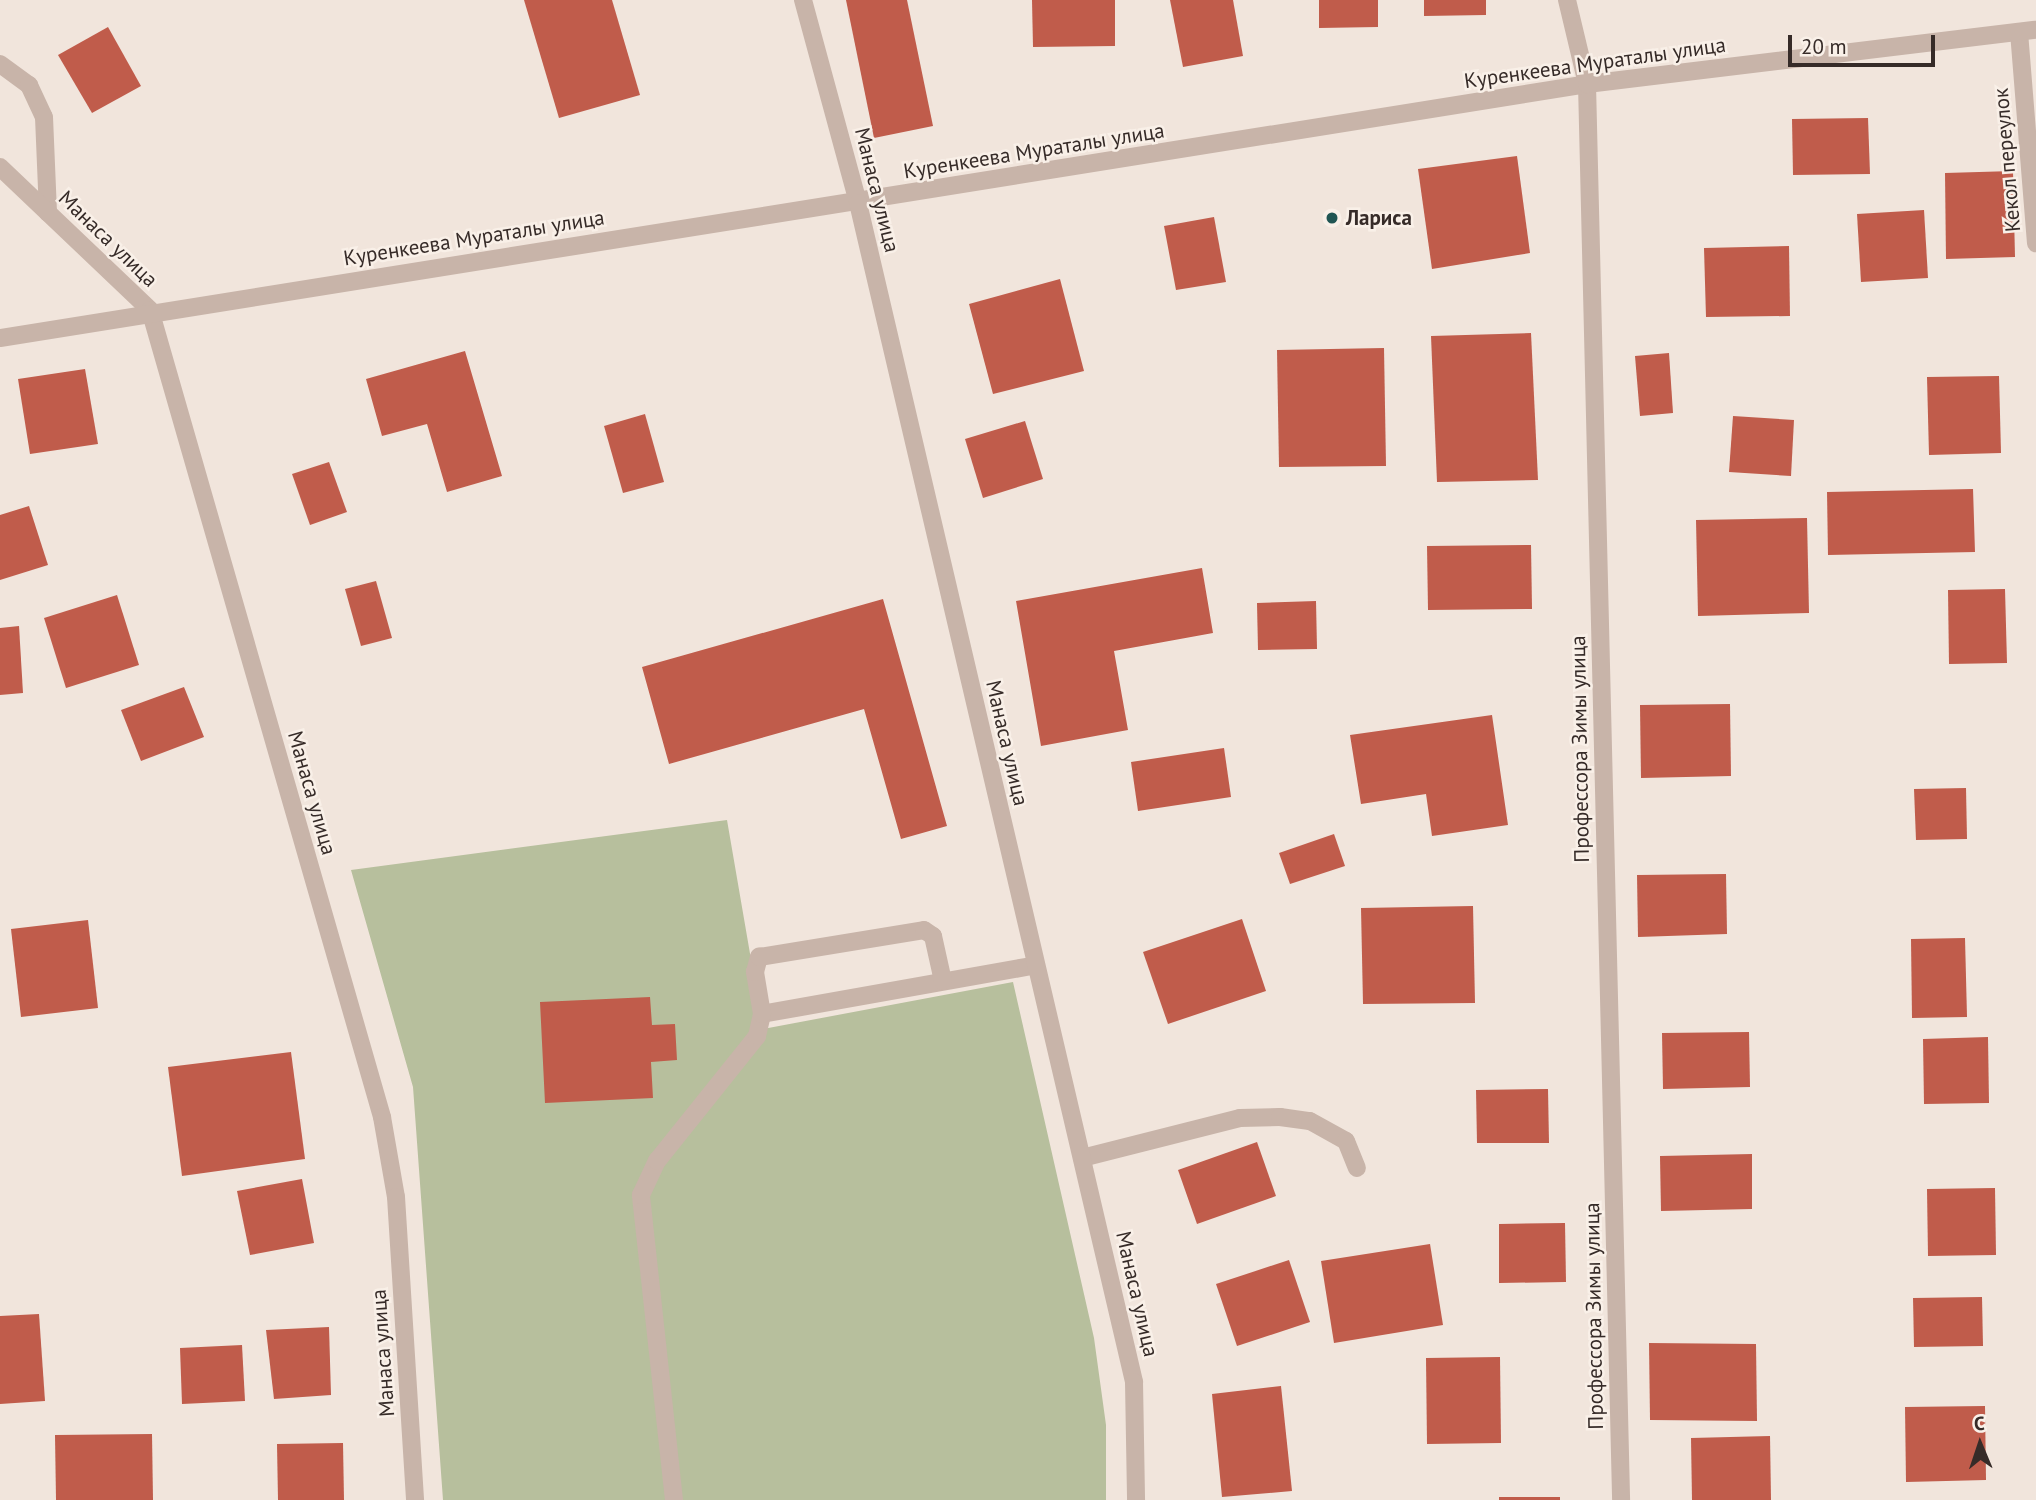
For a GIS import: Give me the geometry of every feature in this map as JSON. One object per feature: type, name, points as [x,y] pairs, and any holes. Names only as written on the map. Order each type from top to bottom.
[{"type":"street","name":"Манаса улица","points":[[803,0],[858,203],[1134,1382],[1136,1500]]},
{"type":"street","name":"Профессора Зимы улица","points":[[1567,0],[1587,84],[1621,1500]]},
{"type":"street","name":"Куренкеева Мураталы улица","points":[[0,338],[150,310],[858,203],[1587,84],[2028,31]]},
{"type":"street","name":"Кекол переулок","points":[[2028,31],[2036,243]]},
{"type":"street","points":[[0,64],[29,85],[44,117],[48,213]]},
{"type":"street","name":"Манаса улица","points":[[0,167],[150,310],[382,1117],[396,1198],[415,1500]]},
{"type":"street","points":[[674,1500],[641,1195],[657,1161],[757,1036],[762,1014],[755,972],[759,957],[772,951],[924,930],[933,936],[943,981]]},
{"type":"street","points":[[762,1014],[1036,965]]},
{"type":"street","points":[[1082,1158],[1240,1118],[1280,1117],[1310,1121],[1346,1141],[1357,1168]]},
{"type":"green space","points":[[727,820],[763,1029],[1013,982],[1094,1338],[1106,1425],[1106,1500],[443,1500],[413,1087],[351,870]]},
{"type":"building","points":[[524,0],[612,0],[640,95],[559,118]]},
{"type":"building","points":[[846,0],[907,0],[933,126],[874,138]]},
{"type":"building","points":[[1032,0],[1115,0],[1115,46],[1033,47]]},
{"type":"building","points":[[1170,0],[1233,0],[1243,56],[1183,67]]},
{"type":"building","points":[[1319,0],[1378,0],[1378,27],[1319,28]]},
{"type":"building","points":[[1424,0],[1486,0],[1486,15],[1424,16]]},
{"type":"building","points":[[108,27],[141,86],[92,113],[58,55]]},
{"type":"building","points":[[1868,118],[1870,174],[1793,175],[1792,119]]},
{"type":"building","points":[[1517,156],[1530,253],[1432,269],[1418,169]]},
{"type":"building","points":[[2013,171],[2015,257],[1946,259],[1945,173]]},
{"type":"building","points":[[1924,210],[1928,278],[1861,282],[1857,214]]},
{"type":"building","points":[[1214,217],[1226,282],[1176,290],[1164,226]]},
{"type":"building","points":[[1789,246],[1790,316],[1706,317],[1704,248]]},
{"type":"building","points":[[1060,279],[1084,371],[993,394],[969,304]]},
{"type":"building","points":[[1531,333],[1538,480],[1437,482],[1431,336]]},
{"type":"building","points":[[1384,348],[1386,466],[1279,467],[1277,350]]},
{"type":"building","points":[[465,351],[502,476],[447,492],[427,424],[382,436],[366,379]]},
{"type":"building","points":[[1669,353],[1673,413],[1640,416],[1635,356]]},
{"type":"building","points":[[85,369],[98,444],[30,454],[18,379]]},
{"type":"building","points":[[1999,376],[2001,453],[1929,455],[1927,377]]},
{"type":"building","points":[[645,414],[664,482],[623,493],[604,426]]},
{"type":"building","points":[[1733,416],[1794,420],[1791,476],[1729,472]]},
{"type":"building","points":[[1025,421],[1043,479],[983,498],[965,439]]},
{"type":"building","points":[[329,462],[347,512],[310,525],[292,474]]},
{"type":"building","points":[[1973,489],[1975,552],[1828,555],[1827,492]]},
{"type":"building","points":[[29,506],[48,565],[0,580],[0,515]]},
{"type":"building","points":[[1807,518],[1809,613],[1698,616],[1696,520]]},
{"type":"building","points":[[1531,545],[1532,609],[1428,610],[1427,546]]},
{"type":"building","points":[[1202,568],[1213,633],[1114,651],[1128,730],[1041,746],[1016,601]]},
{"type":"building","points":[[376,581],[392,638],[361,646],[345,589]]},
{"type":"building","points":[[2005,589],[2007,663],[1949,664],[1948,590]]},
{"type":"building","points":[[117,595],[139,665],[66,688],[44,618]]},
{"type":"building","points":[[883,599],[947,826],[901,839],[864,709],[669,764],[642,667]]},
{"type":"building","points":[[1316,601],[1317,649],[1258,650],[1257,603]]},
{"type":"building","points":[[19,626],[23,693],[0,695],[0,628]]},
{"type":"building","points":[[184,687],[204,737],[141,761],[121,710]]},
{"type":"building","points":[[1730,704],[1731,776],[1641,778],[1640,705]]},
{"type":"building","points":[[1492,715],[1508,825],[1432,836],[1426,794],[1361,804],[1350,735]]},
{"type":"building","points":[[1224,748],[1231,797],[1138,811],[1131,762]]},
{"type":"building","points":[[1966,788],[1967,839],[1916,840],[1914,789]]},
{"type":"building","points":[[1334,834],[1345,866],[1290,884],[1279,853]]},
{"type":"building","points":[[1726,874],[1727,934],[1638,937],[1637,875]]},
{"type":"building","points":[[1473,906],[1475,1003],[1363,1004],[1361,908]]},
{"type":"building","points":[[1242,919],[1266,991],[1168,1024],[1143,952]]},
{"type":"building","points":[[88,920],[98,1008],[21,1017],[11,929]]},
{"type":"building","points":[[1965,938],[1967,1017],[1912,1018],[1911,939]]},
{"type":"building","points":[[650,997],[652,1025],[675,1024],[677,1060],[651,1062],[653,1098],[545,1103],[540,1002]]},
{"type":"building","points":[[1749,1032],[1750,1087],[1663,1089],[1662,1033]]},
{"type":"building","points":[[1988,1037],[1989,1103],[1924,1104],[1923,1039]]},
{"type":"building","points":[[291,1052],[305,1159],[182,1176],[168,1067]]},
{"type":"building","points":[[1548,1089],[1549,1143],[1477,1143],[1476,1090]]},
{"type":"building","points":[[1257,1142],[1276,1196],[1197,1224],[1178,1170]]},
{"type":"building","points":[[1752,1154],[1752,1209],[1661,1211],[1660,1156]]},
{"type":"building","points":[[302,1179],[314,1243],[250,1255],[237,1191]]},
{"type":"building","points":[[1995,1188],[1996,1255],[1928,1256],[1927,1189]]},
{"type":"building","points":[[1565,1223],[1566,1282],[1499,1283],[1499,1224]]},
{"type":"building","points":[[1430,1244],[1443,1325],[1334,1343],[1321,1261]]},
{"type":"building","points":[[1289,1260],[1310,1322],[1237,1346],[1216,1284]]},
{"type":"building","points":[[1982,1297],[1983,1346],[1914,1347],[1913,1298]]},
{"type":"building","points":[[39,1314],[45,1401],[0,1404],[0,1316]]},
{"type":"building","points":[[329,1327],[331,1395],[274,1399],[266,1330]]},
{"type":"building","points":[[1649,1343],[1756,1344],[1757,1421],[1650,1420]]},
{"type":"building","points":[[242,1345],[245,1401],[182,1404],[180,1348]]},
{"type":"building","points":[[1500,1357],[1501,1443],[1427,1444],[1426,1358]]},
{"type":"building","points":[[1281,1386],[1292,1491],[1222,1497],[1212,1394]]},
{"type":"building","points":[[1985,1406],[1986,1480],[1906,1482],[1905,1407]]},
{"type":"building","points":[[152,1434],[153,1500],[56,1500],[55,1435]]},
{"type":"building","points":[[1770,1436],[1771,1500],[1692,1500],[1691,1438]]},
{"type":"building","points":[[343,1443],[344,1500],[278,1500],[277,1444]]},
{"type":"building","points":[[1499,1497],[1560,1497],[1560,1500],[1499,1500]]},
{"type":"place","name":"Лариса","points":[[1332,218]]}]
